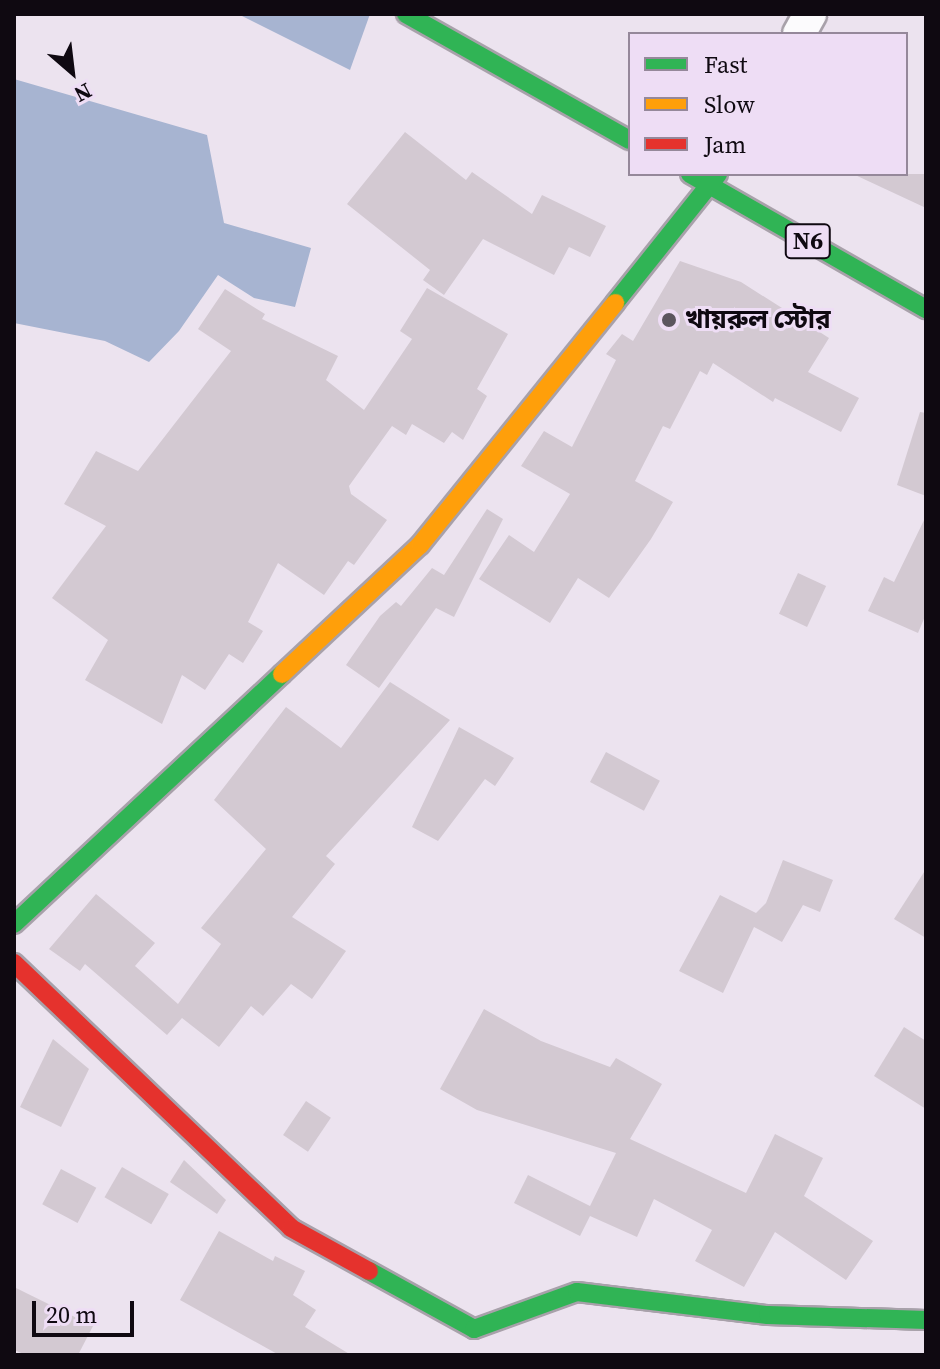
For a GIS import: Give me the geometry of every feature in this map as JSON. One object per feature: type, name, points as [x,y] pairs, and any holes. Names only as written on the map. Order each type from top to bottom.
[{"type":"main road","points":[[406,14],[628,139]]},
{"type":"main road","points":[[14,924],[420,545],[714,180]]},
{"type":"main road","name":"N6","points":[[714,180],[926,309]]},
{"type":"main road","points":[[14,963],[291,1228],[474,1329],[577,1292],[768,1315],[926,1320]]},
{"type":"street","points":[[800,32],[810,14]]},
{"type":"water","points":[[238,14],[370,14],[350,70]]},
{"type":"water","points":[[14,79],[207,135],[224,223],[311,248],[295,307],[254,298],[218,275],[179,331],[149,362],[105,341],[14,323]]},
{"type":"building","points":[[405,132],[466,180],[472,172],[532,214],[542,195],[606,226],[590,257],[569,247],[554,275],[483,239],[444,295],[423,280],[430,270],[347,204]]},
{"type":"building","points":[[926,174],[926,208],[857,176]]},
{"type":"building","points":[[680,261],[741,282],[829,338],[808,372],[859,398],[841,432],[775,398],[773,402],[713,363],[707,375],[700,371],[670,429],[663,426],[635,481],[673,502],[651,539],[609,598],[578,578],[550,623],[479,579],[509,535],[534,552],[570,494],[521,466],[544,431],[572,447],[616,360],[606,354],[622,334],[633,341]]},
{"type":"building","points":[[427,288],[508,334],[477,389],[487,396],[463,440],[452,432],[444,443],[412,424],[406,435],[392,426],[349,486],[351,494],[387,520],[354,565],[348,561],[324,595],[278,563],[248,622],[263,631],[243,663],[229,654],[205,690],[182,675],[162,724],[85,680],[108,640],[52,598],[106,526],[64,504],[96,451],[138,471],[231,351],[198,329],[225,289],[265,314],[262,319],[338,356],[326,380],[364,410],[412,339],[400,331]]},
{"type":"building","points":[[920,412],[926,413],[926,496],[897,485]]},
{"type":"building","points":[[487,509],[503,519],[454,617],[436,608],[379,688],[346,665],[380,616],[396,602],[401,606],[432,568],[444,575]]},
{"type":"building","points":[[926,516],[926,614],[918,633],[868,611],[884,577],[894,582]]},
{"type":"building","points":[[798,573],[826,586],[807,627],[779,614]]},
{"type":"building","points":[[390,682],[450,720],[326,856],[335,864],[292,917],[346,951],[312,999],[291,984],[263,1016],[251,1006],[219,1047],[182,1018],[167,1035],[85,964],[80,971],[49,949],[96,894],[155,943],[135,966],[178,1004],[221,944],[201,928],[266,849],[214,800],[286,707],[341,748]]},
{"type":"building","points":[[459,727],[514,758],[495,786],[485,779],[438,841],[412,827]]},
{"type":"building","points":[[606,752],[660,781],[644,811],[590,782]]},
{"type":"building","points":[[783,860],[833,880],[820,912],[803,905],[782,942],[754,927],[723,993],[679,971],[720,895],[756,913],[766,903]]},
{"type":"building","points":[[926,869],[926,938],[894,919]]},
{"type":"building","points":[[484,1009],[541,1041],[610,1067],[616,1058],[662,1084],[630,1139],[746,1193],[775,1134],[823,1158],[804,1196],[873,1241],[846,1280],[775,1232],[744,1287],[695,1261],[712,1230],[654,1199],[637,1237],[590,1216],[580,1236],[514,1203],[528,1175],[590,1206],[616,1153],[477,1110],[440,1089]]},
{"type":"building","points":[[904,1027],[926,1041],[926,1109],[874,1076]]},
{"type":"building","points":[[53,1039],[89,1069],[61,1127],[20,1107]]},
{"type":"building","points":[[306,1101],[331,1118],[308,1152],[283,1135]]},
{"type":"building","points":[[184,1160],[226,1200],[217,1214],[170,1182]]},
{"type":"building","points":[[122,1167],[169,1194],[151,1224],[105,1197]]},
{"type":"building","points":[[61,1169],[96,1188],[78,1223],[42,1204]]},
{"type":"building","points":[[219,1231],[273,1261],[275,1256],[305,1271],[293,1295],[316,1310],[305,1327],[351,1355],[279,1355],[180,1300]]},
{"type":"building","points":[[14,1287],[93,1326],[78,1355],[26,1355],[14,1350]]},
{"type":"traffic: fast","points":[[406,14],[628,139]]},
{"type":"traffic: fast","points":[[693,176],[926,309]]},
{"type":"traffic: fast","points":[[615,303],[716,176]]},
{"type":"traffic: fast","points":[[14,924],[282,674]]},
{"type":"traffic: fast","points":[[369,1271],[474,1329],[577,1292],[768,1315],[926,1320]]},
{"type":"traffic: slow","points":[[282,674],[420,545],[615,303]]},
{"type":"traffic: jam","points":[[14,963],[291,1228],[369,1271]]},
{"type":"place","name":"খায়রুল স্টোর","points":[[669,320]]}]
